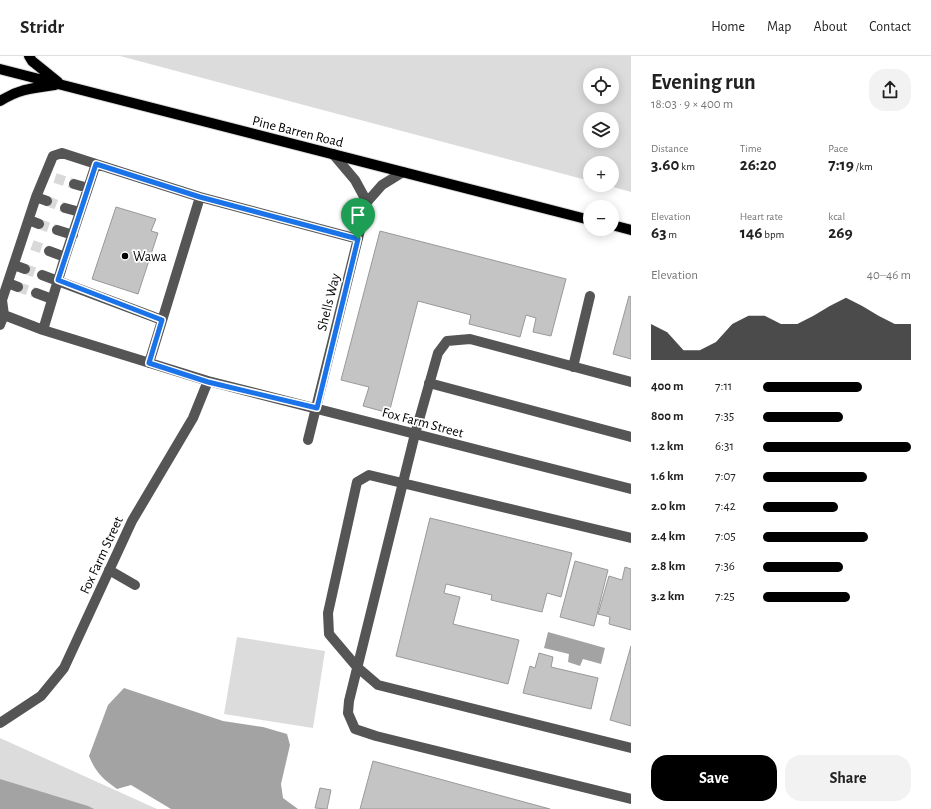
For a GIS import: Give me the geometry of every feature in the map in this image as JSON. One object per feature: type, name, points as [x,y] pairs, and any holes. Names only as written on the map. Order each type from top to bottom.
[{"type":"main road","points":[[29,56],[32,61],[61,84]]},
{"type":"main road","name":"Pine Barren Road","points":[[0,69],[583,218]]},
{"type":"main road","points":[[0,101],[13,93],[35,87],[61,84]]},
{"type":"main road","points":[[619,227],[631,230]]},
{"type":"lane","points":[[2,320],[2,300],[14,265],[27,243],[29,220],[36,197],[53,156],[62,153],[200,197],[358,239]]},
{"type":"lane","points":[[333,154],[355,180],[367,202]]},
{"type":"lane","points":[[42,330],[96,164]]},
{"type":"lane","name":"Shells Way","points":[[308,440],[367,202],[382,185],[402,172]]},
{"type":"lane","points":[[44,175],[55,178]]},
{"type":"lane","points":[[74,184],[88,188]]},
{"type":"lane","points":[[36,197],[47,202]]},
{"type":"lane","points":[[149,363],[200,197]]},
{"type":"lane","points":[[65,208],[80,212]]},
{"type":"lane","points":[[29,220],[39,224]]},
{"type":"lane","points":[[57,230],[73,235]]},
{"type":"lane","points":[[49,251],[65,256]]},
{"type":"lane","points":[[14,265],[25,269]]},
{"type":"lane","points":[[42,275],[162,320]]},
{"type":"lane","points":[[8,283],[18,287]]},
{"type":"lane","points":[[36,293],[52,299]]},
{"type":"lane","points":[[573,367],[590,296]]},
{"type":"lane","name":"Fox Farm Street","points":[[2,320],[42,330],[208,382],[317,408],[631,489]]},
{"type":"lane","points":[[631,382],[470,339],[447,341],[438,354],[415,434],[348,701],[348,713],[356,729],[376,736],[631,799]]},
{"type":"lane","name":"Fox Farm Street","points":[[0,723],[41,696],[64,668],[132,522],[193,418],[208,382]]},
{"type":"lane","points":[[429,384],[631,437]]},
{"type":"lane","points":[[631,538],[369,475],[357,482],[328,613],[329,634],[357,667],[378,685],[631,748]]},
{"type":"lane","points":[[109,570],[136,585]]},
{"type":"shaded area","points":[[120,56],[631,56],[631,192],[619,189],[619,156],[583,156],[583,179]]},
{"type":"shaded area","points":[[548,632],[605,648],[601,664],[583,659],[580,666],[568,662],[569,654],[544,648]]},
{"type":"shaded area","points":[[237,637],[325,651],[313,728],[224,714]]},
{"type":"shaded area","points":[[124,688],[223,721],[263,727],[287,734],[290,745],[281,784],[283,798],[298,809],[171,809],[131,785],[117,789],[100,775],[89,756],[108,705]]},
{"type":"shaded area","points":[[0,738],[157,809],[0,809]]},
{"type":"shaded area","points":[[0,779],[88,806],[94,809],[0,809]]},
{"type":"building","name":"Wawa","points":[[116,207],[156,219],[151,231],[158,233],[138,294],[92,279]]},
{"type":"building","points":[[380,231],[566,279],[551,336],[533,332],[536,318],[526,315],[520,337],[469,324],[471,315],[418,301],[389,413],[363,406],[369,387],[341,380]]},
{"type":"building","points":[[629,296],[631,297],[631,359],[613,354]]},
{"type":"building","points":[[430,518],[572,553],[561,597],[547,593],[542,612],[491,600],[492,595],[446,584],[444,593],[460,597],[453,624],[519,640],[508,684],[396,656]]},
{"type":"building","points":[[575,561],[608,570],[594,626],[560,617]]},
{"type":"building","points":[[625,567],[631,569],[631,630],[609,624],[610,617],[598,614],[609,576],[622,580]]},
{"type":"building","points":[[631,646],[631,726],[610,720]]},
{"type":"building","points":[[539,653],[553,657],[551,667],[598,678],[591,709],[523,693],[530,666],[535,668]]},
{"type":"building","points":[[373,761],[550,809],[360,809]]},
{"type":"building","points":[[320,788],[331,790],[327,809],[315,808]]},
{"type":"tunnel","points":[[55,178],[74,184]]},
{"type":"tunnel","points":[[47,201],[65,208]]},
{"type":"tunnel","points":[[39,224],[57,230]]},
{"type":"tunnel","points":[[32,245],[49,251]]},
{"type":"tunnel","points":[[25,269],[42,275]]},
{"type":"tunnel","points":[[18,287],[36,293]]},
{"type":"place","name":"Wawa","points":[[125,256]]},
{"type":"route","points":[[96,164],[200,197],[358,239],[317,408],[208,382],[149,363],[162,320],[58,280],[96,164]]}]
